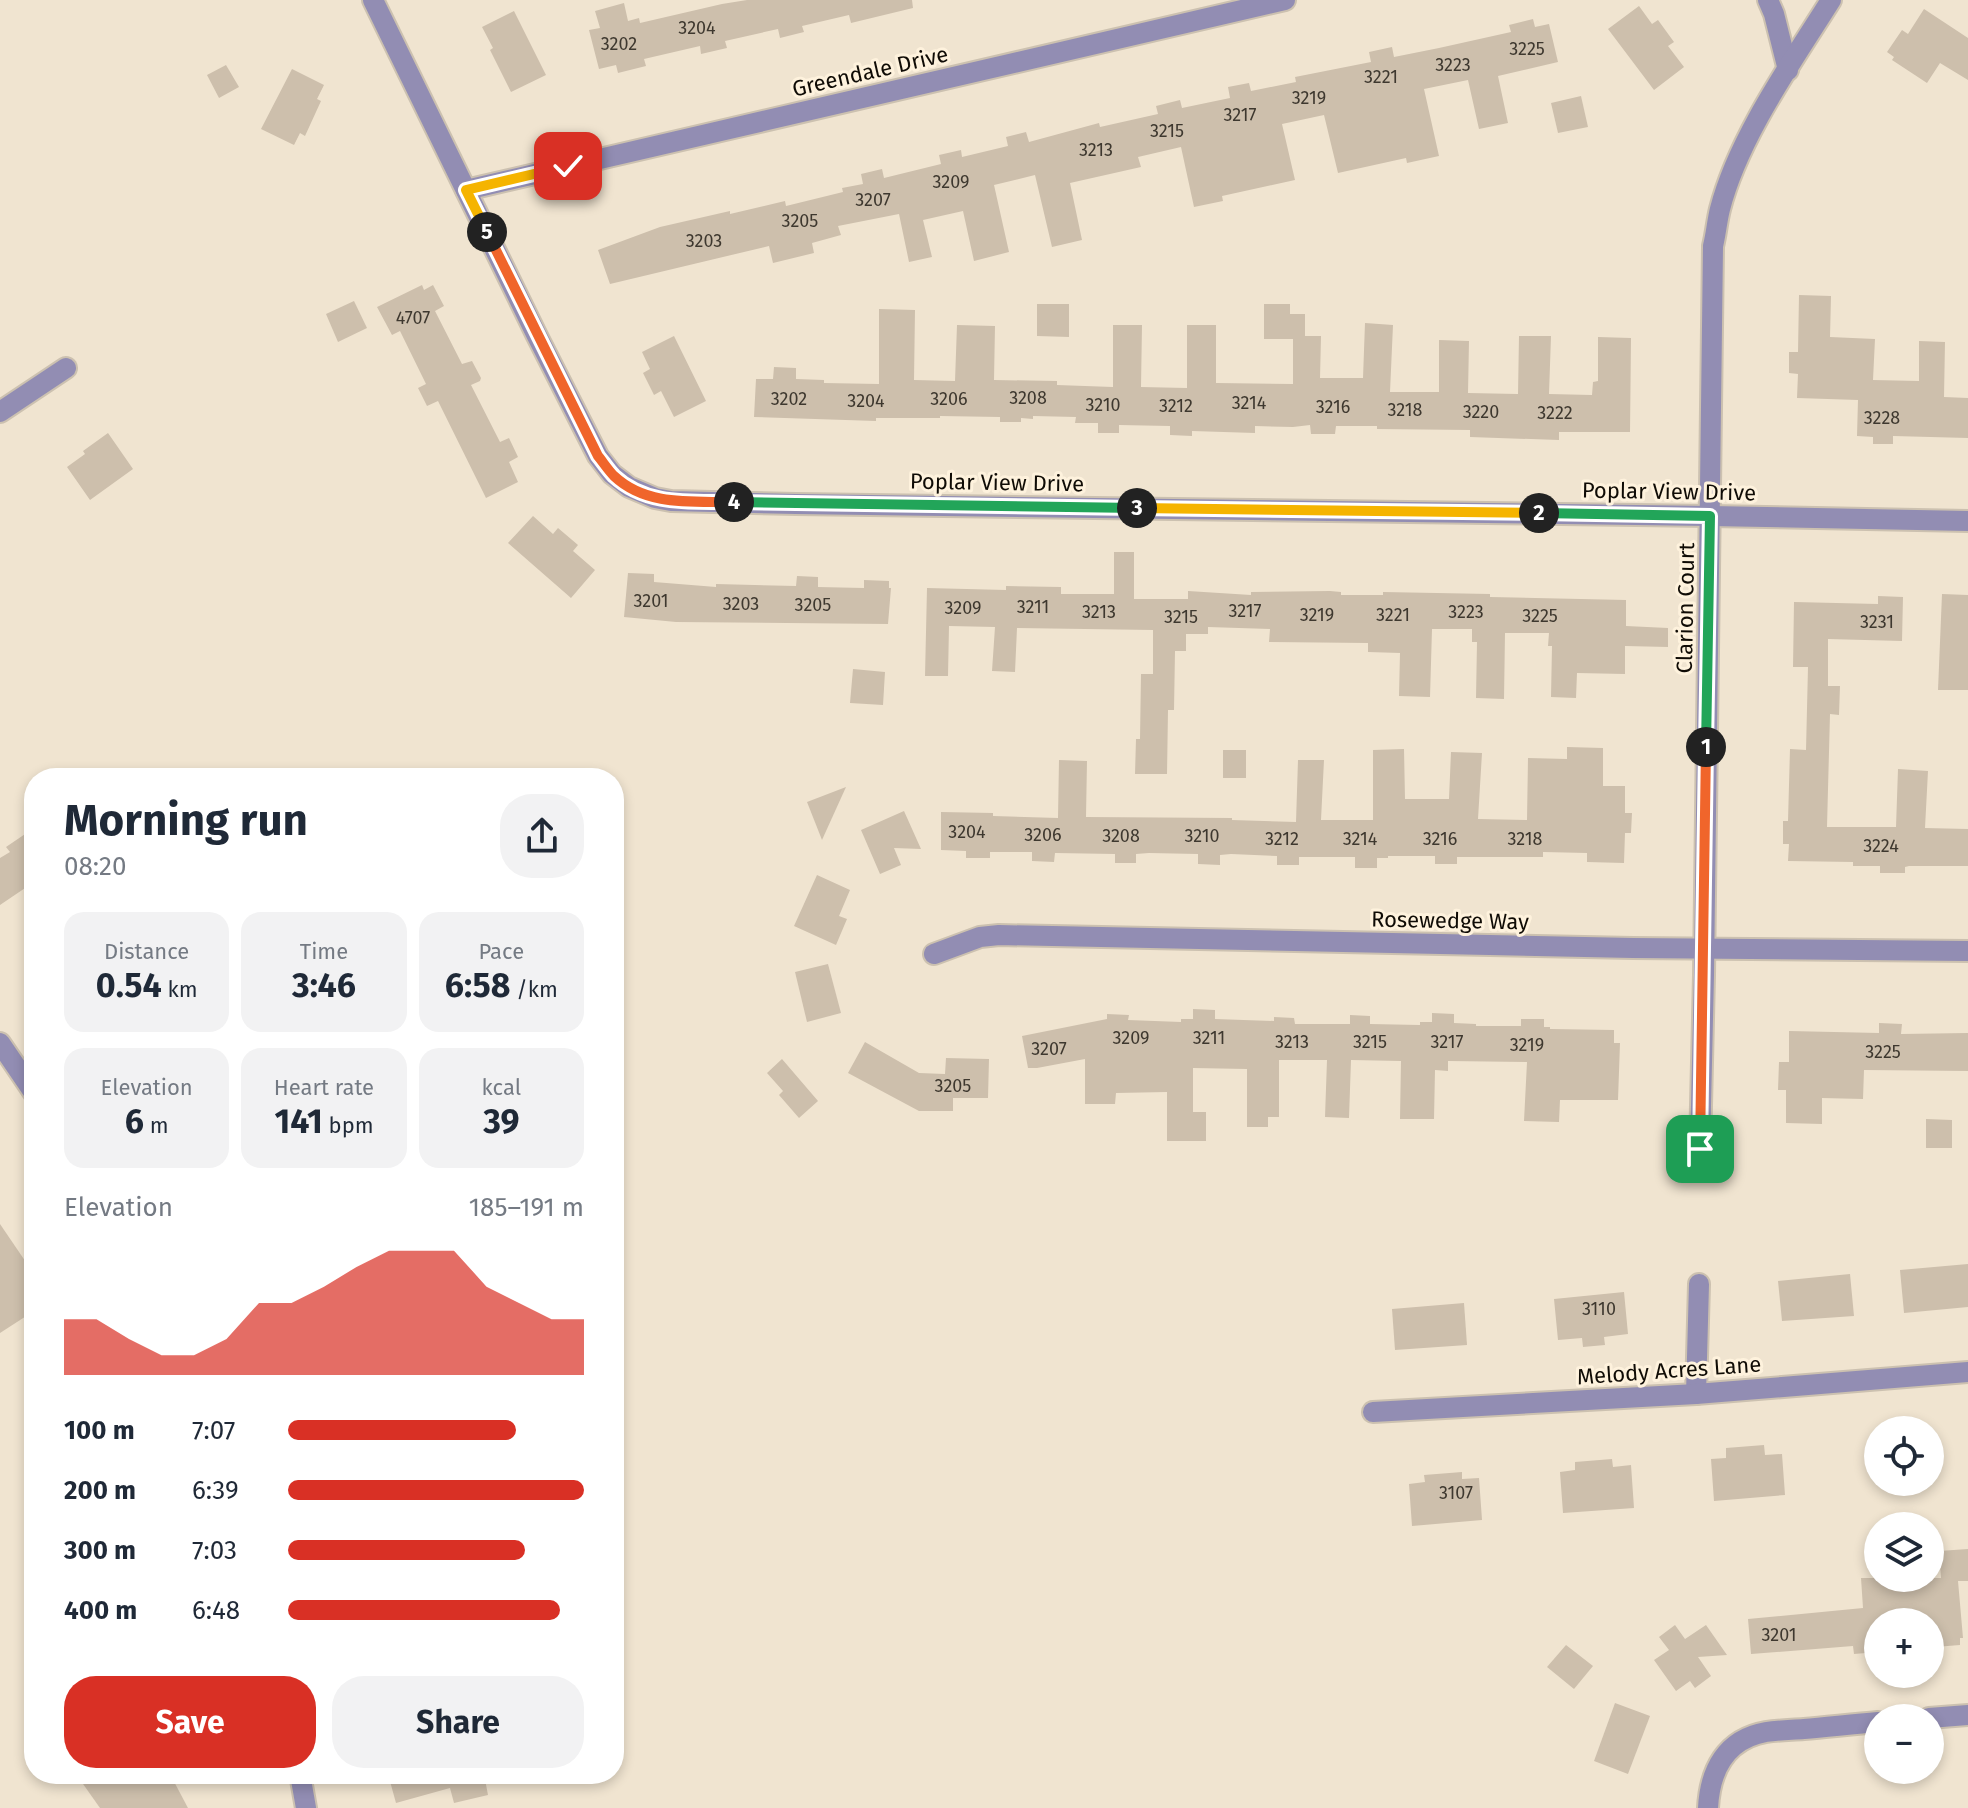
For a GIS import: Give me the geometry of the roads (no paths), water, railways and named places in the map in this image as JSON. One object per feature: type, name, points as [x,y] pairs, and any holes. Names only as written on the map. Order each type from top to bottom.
[{"type":"street","name":"Poplar View Drive","points":[[373,0],[598,456],[612,474],[629,487],[655,498],[671,501],[1968,521]]},
{"type":"street","name":"Greendale Drive","points":[[466,190],[1285,0]]},
{"type":"street","points":[[1768,0],[1788,70]]},
{"type":"street","name":"Clarion Court","points":[[1700,1149],[1713,246],[1729,180],[1755,126],[1831,0]]},
{"type":"street","points":[[0,412],[66,368]]},
{"type":"street","name":"Rosewedge Way","points":[[934,954],[980,937],[999,935],[1633,948],[1968,951]]},
{"type":"street","points":[[0,1043],[24,1078]]},
{"type":"street","points":[[1696,1394],[1699,1284]]},
{"type":"street","name":"Melody Acres Lane","points":[[1373,1412],[1696,1394],[1968,1372]]},
{"type":"street","points":[[1944,1717],[1968,1715]]},
{"type":"street","points":[[1708,1808],[1710,1784],[1719,1762],[1729,1749],[1744,1739],[1765,1732],[1864,1723]]},
{"type":"street","points":[[302,1784],[306,1808]]}]
